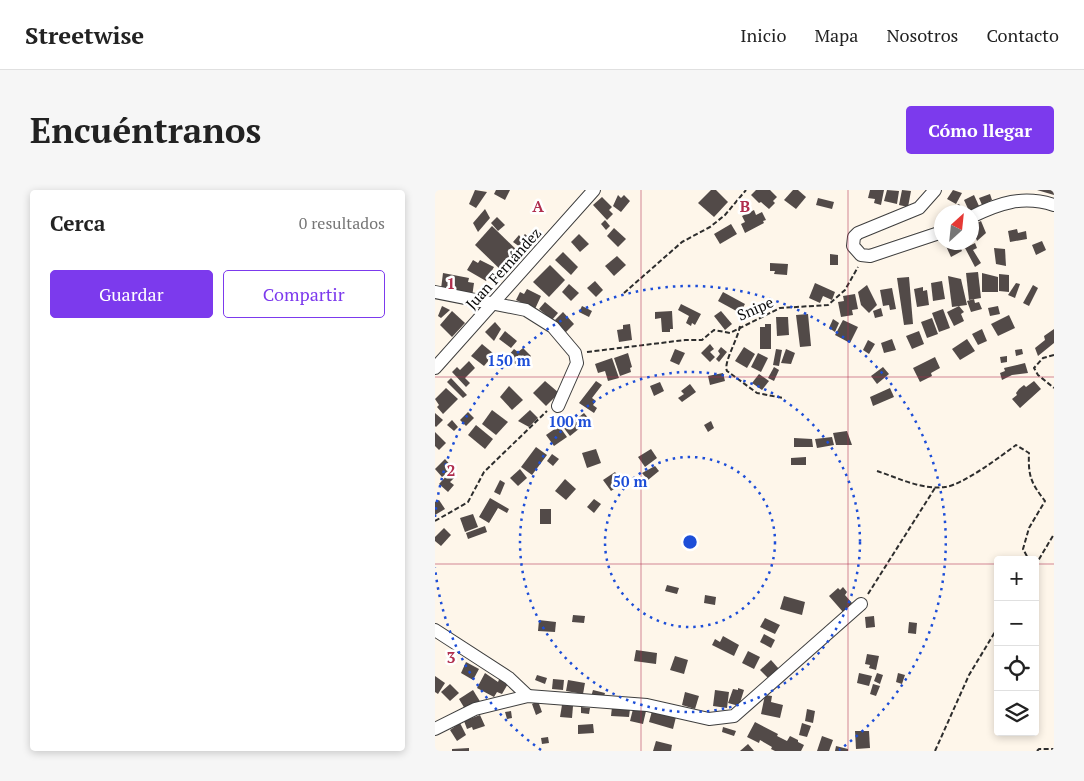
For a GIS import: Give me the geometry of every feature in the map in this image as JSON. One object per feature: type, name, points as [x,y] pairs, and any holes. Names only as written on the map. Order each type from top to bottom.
[{"type":"street","name":"Juan Fernández","points":[[435,368],[595,190]]},
{"type":"street","points":[[934,235],[865,256],[856,252],[852,241],[858,233],[919,208],[935,190]]},
{"type":"street","points":[[979,214],[989,208],[1020,199],[1033,199],[1054,204]]},
{"type":"street","points":[[435,292],[492,304],[509,305],[539,316],[553,327],[575,353],[577,363],[558,406]]},
{"type":"street","points":[[435,728],[475,709],[528,696],[647,705],[709,719],[734,716],[861,604]]},
{"type":"street","points":[[435,630],[509,678],[528,696]]},
{"type":"path","points":[[624,293],[682,242],[725,215],[746,190]]},
{"type":"path","name":"Snipe","points":[[575,353],[678,340],[702,340],[714,330],[725,333],[780,308],[828,305],[845,290],[865,256]]},
{"type":"path","points":[[740,326],[739,338],[726,362],[727,371],[757,393],[783,398]]},
{"type":"path","points":[[1054,355],[1043,358],[1034,368],[1038,375],[1054,388]]},
{"type":"path","points":[[435,522],[468,502],[484,472],[547,412],[558,406]]},
{"type":"path","points":[[877,471],[916,484],[948,487],[986,466],[1016,445],[1029,453],[1028,473],[1034,487],[1045,501],[1029,528],[1023,549],[1027,556]]},
{"type":"path","points":[[861,604],[935,487]]},
{"type":"path","points":[[1039,559],[1054,534]]},
{"type":"path","points":[[935,751],[969,675],[994,634]]},
{"type":"path","points":[[1037,751],[1039,749],[1054,749]]},
{"type":"building","points":[[475,190],[487,192],[476,208],[469,204]]},
{"type":"building","points":[[496,190],[510,190],[505,200],[494,194]]},
{"type":"building","points":[[711,190],[716,190],[728,202],[714,217],[698,203]]},
{"type":"building","points":[[756,190],[770,190],[777,197],[773,201],[775,203],[769,209],[751,195]]},
{"type":"building","points":[[793,190],[798,190],[806,197],[796,209],[784,200]]},
{"type":"building","points":[[870,190],[884,190],[881,205],[874,203],[875,199],[868,198]]},
{"type":"building","points":[[887,190],[899,191],[897,204],[884,201]]},
{"type":"building","points":[[902,190],[911,191],[908,207],[899,205]]},
{"type":"building","points":[[953,190],[962,193],[956,204],[947,199]]},
{"type":"building","points":[[1037,190],[1054,190],[1054,195]]},
{"type":"building","points":[[990,194],[992,200],[982,205],[979,198]]},
{"type":"building","points":[[618,195],[621,198],[624,195],[630,201],[621,212],[613,206]]},
{"type":"building","points":[[974,195],[979,205],[966,205],[964,200]]},
{"type":"building","points":[[602,197],[612,207],[609,210],[613,214],[607,220],[593,205]]},
{"type":"building","points":[[818,198],[834,202],[832,209],[816,205]]},
{"type":"building","points":[[485,209],[490,218],[478,232],[473,223]]},
{"type":"building","points":[[754,210],[756,215],[762,212],[766,220],[745,233],[741,224],[745,222],[742,216]]},
{"type":"building","points":[[497,217],[505,225],[498,231],[491,223]]},
{"type":"building","points":[[605,220],[610,226],[606,230],[601,224]]},
{"type":"building","points":[[981,221],[986,233],[979,239],[979,222]]},
{"type":"building","points":[[731,224],[737,234],[720,244],[714,234]]},
{"type":"building","points":[[492,226],[524,257],[506,275],[475,245]]},
{"type":"building","points":[[614,228],[626,239],[618,247],[607,236]]},
{"type":"building","points":[[1017,229],[1018,233],[1026,231],[1027,239],[1010,242],[1008,231]]},
{"type":"building","points":[[525,234],[535,243],[527,252],[513,242],[519,235],[521,238]]},
{"type":"building","points":[[579,234],[589,244],[580,252],[571,242]]},
{"type":"building","points":[[1042,241],[1046,250],[1036,255],[1032,245]]},
{"type":"building","points":[[994,248],[1005,249],[1006,266],[996,264]]},
{"type":"building","points":[[948,250],[962,250],[962,251],[951,257]]},
{"type":"building","points":[[966,250],[973,250],[981,263],[975,267]]},
{"type":"building","points":[[563,252],[578,267],[571,275],[555,260]]},
{"type":"building","points":[[830,254],[838,255],[838,265],[830,265]]},
{"type":"building","points":[[617,256],[626,265],[614,276],[605,266]]},
{"type":"building","points":[[473,260],[478,263],[480,260],[494,267],[486,281],[467,270]]},
{"type":"building","points":[[770,263],[788,264],[787,275],[774,274],[775,271],[770,271]]},
{"type":"building","points":[[550,265],[565,280],[549,297],[533,282]]},
{"type":"building","points":[[978,272],[981,298],[969,300],[966,273]]},
{"type":"building","points":[[443,273],[469,278],[468,282],[474,283],[472,297],[441,289]]},
{"type":"building","points":[[982,273],[998,277],[998,292],[982,292]]},
{"type":"building","points":[[999,274],[1009,275],[1009,292],[999,291]]},
{"type":"building","points":[[948,276],[961,279],[967,305],[952,307]]},
{"type":"building","points":[[909,277],[913,324],[904,325],[897,278]]},
{"type":"building","points":[[595,281],[603,290],[596,297],[587,288]]},
{"type":"building","points":[[942,281],[945,299],[933,301],[931,283]]},
{"type":"building","points":[[815,283],[835,292],[832,300],[823,296],[820,303],[809,298]]},
{"type":"building","points":[[1016,283],[1020,284],[1015,298],[1008,295]]},
{"type":"building","points":[[569,284],[579,293],[571,301],[562,292]]},
{"type":"building","points":[[867,285],[877,305],[869,313],[861,305],[858,292]]},
{"type":"building","points":[[1033,285],[1038,288],[1029,306],[1023,303]]},
{"type":"building","points":[[923,287],[923,291],[927,290],[929,305],[917,307],[914,289]]},
{"type":"building","points":[[892,288],[896,309],[890,310],[889,305],[883,306],[880,290]]},
{"type":"building","points":[[527,289],[541,296],[535,309],[516,300],[520,292],[524,294]]},
{"type":"building","points":[[723,292],[745,304],[740,313],[718,301]]},
{"type":"building","points":[[855,294],[858,309],[852,310],[853,315],[841,317],[838,302],[844,301],[843,296]]},
{"type":"building","points":[[974,299],[975,303],[979,302],[982,309],[971,312],[967,301]]},
{"type":"building","points":[[545,302],[558,313],[552,320],[539,309]]},
{"type":"building","points":[[681,304],[701,314],[695,325],[692,323],[691,326],[686,323],[689,316],[678,310]]},
{"type":"building","points":[[442,306],[450,310],[441,318],[438,316]]},
{"type":"building","points":[[582,306],[592,311],[589,317],[579,312]]},
{"type":"building","points":[[959,306],[964,312],[961,314],[964,321],[954,326],[947,312]]},
{"type":"building","points":[[998,306],[1000,314],[990,316],[988,308]]},
{"type":"building","points":[[881,308],[883,316],[875,318],[873,311]]},
{"type":"building","points":[[943,309],[950,328],[939,332],[932,313]]},
{"type":"building","points":[[452,311],[465,323],[452,337],[440,325]]},
{"type":"building","points":[[672,311],[673,329],[670,329],[670,332],[662,332],[661,318],[655,319],[655,312]]},
{"type":"building","points":[[721,311],[732,324],[725,330],[714,316]]},
{"type":"building","points":[[563,312],[574,324],[566,332],[555,320]]},
{"type":"building","points":[[808,314],[811,346],[800,347],[796,315]]},
{"type":"building","points":[[1009,315],[1015,328],[998,336],[991,324]]},
{"type":"building","points":[[776,317],[788,317],[789,335],[777,336]]},
{"type":"building","points":[[932,318],[938,334],[927,338],[921,322]]},
{"type":"building","points":[[833,319],[839,323],[835,332],[829,328]]},
{"type":"building","points":[[843,320],[858,327],[850,343],[835,335]]},
{"type":"building","points":[[495,322],[501,329],[494,341],[485,332]]},
{"type":"building","points":[[630,324],[632,340],[619,342],[617,330],[623,329],[623,325]]},
{"type":"building","points":[[765,324],[771,324],[771,349],[760,349],[760,327],[765,327]]},
{"type":"building","points":[[982,329],[987,341],[978,345],[972,334]]},
{"type":"building","points":[[1054,329],[1054,343],[1038,356],[1035,348],[1045,340],[1044,336]]},
{"type":"building","points":[[505,331],[517,341],[511,348],[499,339]]},
{"type":"building","points":[[919,331],[924,344],[912,349],[906,336]]},
{"type":"building","points":[[892,339],[896,350],[884,353],[881,343]]},
{"type":"building","points":[[967,339],[975,351],[960,360],[952,349]]},
{"type":"building","points":[[868,340],[875,344],[869,354],[863,350]]},
{"type":"building","points":[[482,344],[494,354],[484,366],[471,356]]},
{"type":"building","points":[[710,344],[714,349],[710,352],[715,357],[710,362],[701,353]]},
{"type":"building","points":[[721,347],[727,352],[719,362],[716,359],[720,354],[718,351]]},
{"type":"building","points":[[744,347],[755,354],[747,368],[735,361]]},
{"type":"building","points":[[523,348],[531,356],[519,368],[508,356],[514,349],[518,352]]},
{"type":"building","points":[[675,349],[685,353],[679,365],[670,361]]},
{"type":"building","points":[[776,349],[782,350],[779,366],[773,365]]},
{"type":"building","points":[[786,349],[795,353],[791,364],[781,363]]},
{"type":"building","points":[[1022,349],[1023,354],[1016,356],[1015,350]]},
{"type":"building","points":[[628,353],[632,367],[630,368],[631,372],[620,376],[614,358]]},
{"type":"building","points":[[758,353],[768,358],[761,372],[751,367]]},
{"type":"building","points":[[1007,356],[1007,362],[1001,363],[1000,357]]},
{"type":"building","points":[[935,357],[940,368],[931,373],[932,376],[920,382],[913,368]]},
{"type":"building","points":[[612,358],[619,378],[608,381],[605,371],[598,373],[595,364]]},
{"type":"building","points":[[469,361],[475,368],[465,378],[470,383],[466,387],[452,372],[457,367],[460,370]]},
{"type":"building","points":[[1025,363],[1028,373],[1012,375],[1002,380],[1000,373],[1005,371],[1004,368]]},
{"type":"building","points":[[774,367],[779,370],[774,381],[768,378]]},
{"type":"building","points":[[883,367],[889,374],[877,384],[871,376]]},
{"type":"building","points":[[723,373],[725,381],[710,385],[708,376]]},
{"type":"building","points":[[759,374],[769,381],[762,390],[752,383]]},
{"type":"building","points":[[451,378],[467,395],[463,398],[447,382]]},
{"type":"building","points":[[545,381],[559,393],[546,406],[533,393]]},
{"type":"building","points":[[596,381],[602,385],[592,398],[596,401],[593,405],[597,408],[594,413],[579,403]]},
{"type":"building","points":[[1034,381],[1041,389],[1020,408],[1012,399],[1017,395],[1016,393],[1019,389],[1024,385],[1026,387]]},
{"type":"building","points":[[660,382],[664,391],[654,396],[650,386]]},
{"type":"building","points":[[690,384],[696,392],[682,402],[678,398],[684,394],[681,391]]},
{"type":"building","points":[[509,386],[523,400],[512,410],[500,397]]},
{"type":"building","points":[[446,388],[458,399],[443,414],[437,407],[439,405],[435,399]]},
{"type":"building","points":[[890,388],[894,397],[873,406],[870,397]]},
{"type":"building","points":[[492,410],[508,422],[496,435],[482,424]]},
{"type":"building","points":[[530,410],[538,418],[529,427],[518,421]]},
{"type":"building","points":[[468,412],[474,418],[466,426],[460,420]]},
{"type":"building","points":[[435,413],[443,420],[436,427],[435,426]]},
{"type":"building","points":[[584,413],[590,420],[570,436],[560,423],[571,415],[575,420]]},
{"type":"building","points":[[452,420],[458,427],[454,431],[447,425]]},
{"type":"building","points":[[711,421],[714,428],[708,432],[704,425]]},
{"type":"building","points":[[476,425],[493,439],[485,449],[468,435]]},
{"type":"building","points":[[559,426],[567,437],[554,446],[546,435]]},
{"type":"building","points":[[847,431],[852,445],[836,445],[833,433]]},
{"type":"building","points":[[435,432],[446,443],[439,450],[435,446]]},
{"type":"building","points":[[832,437],[834,445],[817,448],[815,439]]},
{"type":"building","points":[[794,438],[812,439],[813,447],[794,447]]},
{"type":"building","points":[[536,447],[547,455],[532,475],[521,467]]},
{"type":"building","points":[[596,449],[601,463],[587,468],[582,453]]},
{"type":"building","points":[[651,449],[657,458],[645,467],[638,457]]},
{"type":"building","points":[[552,454],[559,459],[553,466],[547,461]]},
{"type":"building","points":[[806,457],[806,465],[791,465],[791,458]]},
{"type":"building","points":[[445,459],[453,468],[442,477],[435,469]]},
{"type":"building","points":[[655,466],[659,471],[648,480],[642,473]]},
{"type":"building","points":[[520,469],[527,478],[518,486],[510,478]]},
{"type":"building","points":[[451,471],[456,476],[450,482],[454,485],[448,492],[439,484]]},
{"type":"building","points":[[615,472],[623,483],[611,491],[603,480]]},
{"type":"building","points":[[565,479],[576,489],[566,500],[555,491]]},
{"type":"building","points":[[500,480],[505,483],[500,495],[494,492]]},
{"type":"building","points":[[490,498],[509,509],[507,513],[498,508],[489,523],[479,517]]},
{"type":"building","points":[[594,499],[601,504],[594,513],[587,507]]},
{"type":"building","points":[[439,500],[445,509],[435,515],[435,502]]},
{"type":"building","points":[[540,509],[551,509],[551,524],[540,524]]},
{"type":"building","points":[[473,514],[478,527],[465,532],[460,518]]},
{"type":"building","points":[[485,526],[487,532],[468,539],[466,533]]},
{"type":"building","points":[[444,528],[451,535],[441,546],[435,541],[435,537]]},
{"type":"building","points":[[667,585],[679,588],[677,594],[665,591]]},
{"type":"building","points":[[843,587],[847,592],[845,595],[852,603],[843,612],[829,596],[838,588],[840,590]]},
{"type":"building","points":[[705,595],[716,597],[715,605],[704,603]]},
{"type":"building","points":[[784,596],[805,602],[802,615],[780,609]]},
{"type":"building","points":[[573,615],[585,616],[584,623],[572,622]]},
{"type":"building","points":[[874,616],[875,627],[866,628],[865,617]]},
{"type":"building","points":[[765,618],[780,625],[775,634],[760,627]]},
{"type":"building","points":[[539,620],[556,622],[555,632],[538,631]]},
{"type":"building","points":[[909,622],[917,623],[916,634],[908,633]]},
{"type":"building","points":[[764,634],[775,640],[771,648],[760,642]]},
{"type":"building","points":[[723,636],[739,645],[734,656],[712,645],[715,639],[720,642]]},
{"type":"building","points":[[636,650],[657,653],[656,664],[634,661]]},
{"type":"building","points":[[748,651],[760,657],[754,669],[742,663]]},
{"type":"building","points":[[867,654],[879,656],[876,670],[869,668],[870,665],[865,664]]},
{"type":"building","points":[[675,656],[688,660],[684,674],[670,670]]},
{"type":"building","points":[[771,660],[779,669],[769,679],[760,670]]},
{"type":"building","points":[[466,662],[479,669],[473,680],[461,673]]},
{"type":"building","points":[[485,673],[498,682],[500,677],[509,682],[502,694],[497,692],[494,697],[477,688]]},
{"type":"building","points":[[859,673],[872,676],[869,686],[857,683]]},
{"type":"building","points":[[877,673],[883,675],[880,684],[874,681]]},
{"type":"building","points":[[898,673],[905,675],[902,684],[896,682]]},
{"type":"building","points":[[537,675],[547,678],[545,684],[535,680]]},
{"type":"building","points":[[435,676],[445,683],[438,694],[435,692]]},
{"type":"building","points":[[553,679],[564,680],[563,690],[552,689]]},
{"type":"building","points":[[568,680],[585,683],[583,694],[566,691]]},
{"type":"building","points":[[450,684],[459,693],[450,701],[441,692]]},
{"type":"building","points":[[873,684],[880,686],[876,696],[870,694]]},
{"type":"building","points":[[738,688],[744,690],[739,706],[728,703],[733,689],[738,690]]},
{"type":"building","points":[[473,690],[481,703],[465,709],[459,699]]},
{"type":"building","points":[[593,690],[605,693],[603,700],[591,697]]},
{"type":"building","points":[[715,690],[729,692],[727,708],[713,706]]},
{"type":"building","points":[[685,692],[699,696],[695,709],[682,705]]},
{"type":"building","points":[[765,695],[772,696],[771,702],[783,705],[780,718],[761,714]]},
{"type":"building","points":[[538,701],[542,712],[536,715],[532,704]]},
{"type":"building","points":[[562,705],[573,706],[572,718],[560,717]]},
{"type":"building","points":[[581,707],[590,708],[589,714],[581,713]]},
{"type":"building","points":[[612,707],[630,709],[629,717],[611,716]]},
{"type":"building","points":[[633,709],[646,711],[643,724],[630,721]]},
{"type":"building","points":[[807,709],[815,711],[813,723],[805,721]]},
{"type":"building","points":[[511,711],[512,718],[507,719],[505,712]]},
{"type":"building","points":[[652,711],[676,717],[673,729],[649,722]]},
{"type":"building","points":[[480,715],[485,726],[473,730],[472,727],[467,729],[464,721]]},
{"type":"building","points":[[755,722],[787,741],[790,736],[798,740],[798,742],[804,745],[801,751],[775,751],[760,740],[759,743],[747,737]]},
{"type":"building","points":[[460,723],[466,735],[457,741],[450,730]]},
{"type":"building","points":[[802,723],[811,726],[807,737],[799,735]]},
{"type":"building","points":[[593,724],[594,733],[578,734],[578,725]]},
{"type":"building","points":[[723,727],[736,731],[734,736],[722,732]]},
{"type":"building","points":[[855,731],[869,731],[870,748],[856,749]]},
{"type":"building","points":[[822,736],[833,740],[829,751],[817,751]]},
{"type":"building","points":[[548,737],[549,743],[542,744],[541,738]]},
{"type":"building","points":[[656,741],[672,745],[671,751],[653,751]]},
{"type":"building","points":[[748,744],[754,751],[740,751]]},
{"type":"building","points":[[836,746],[848,749],[848,751],[835,751]]},
{"type":"building","points":[[469,748],[469,751],[452,751],[452,749]]}]
